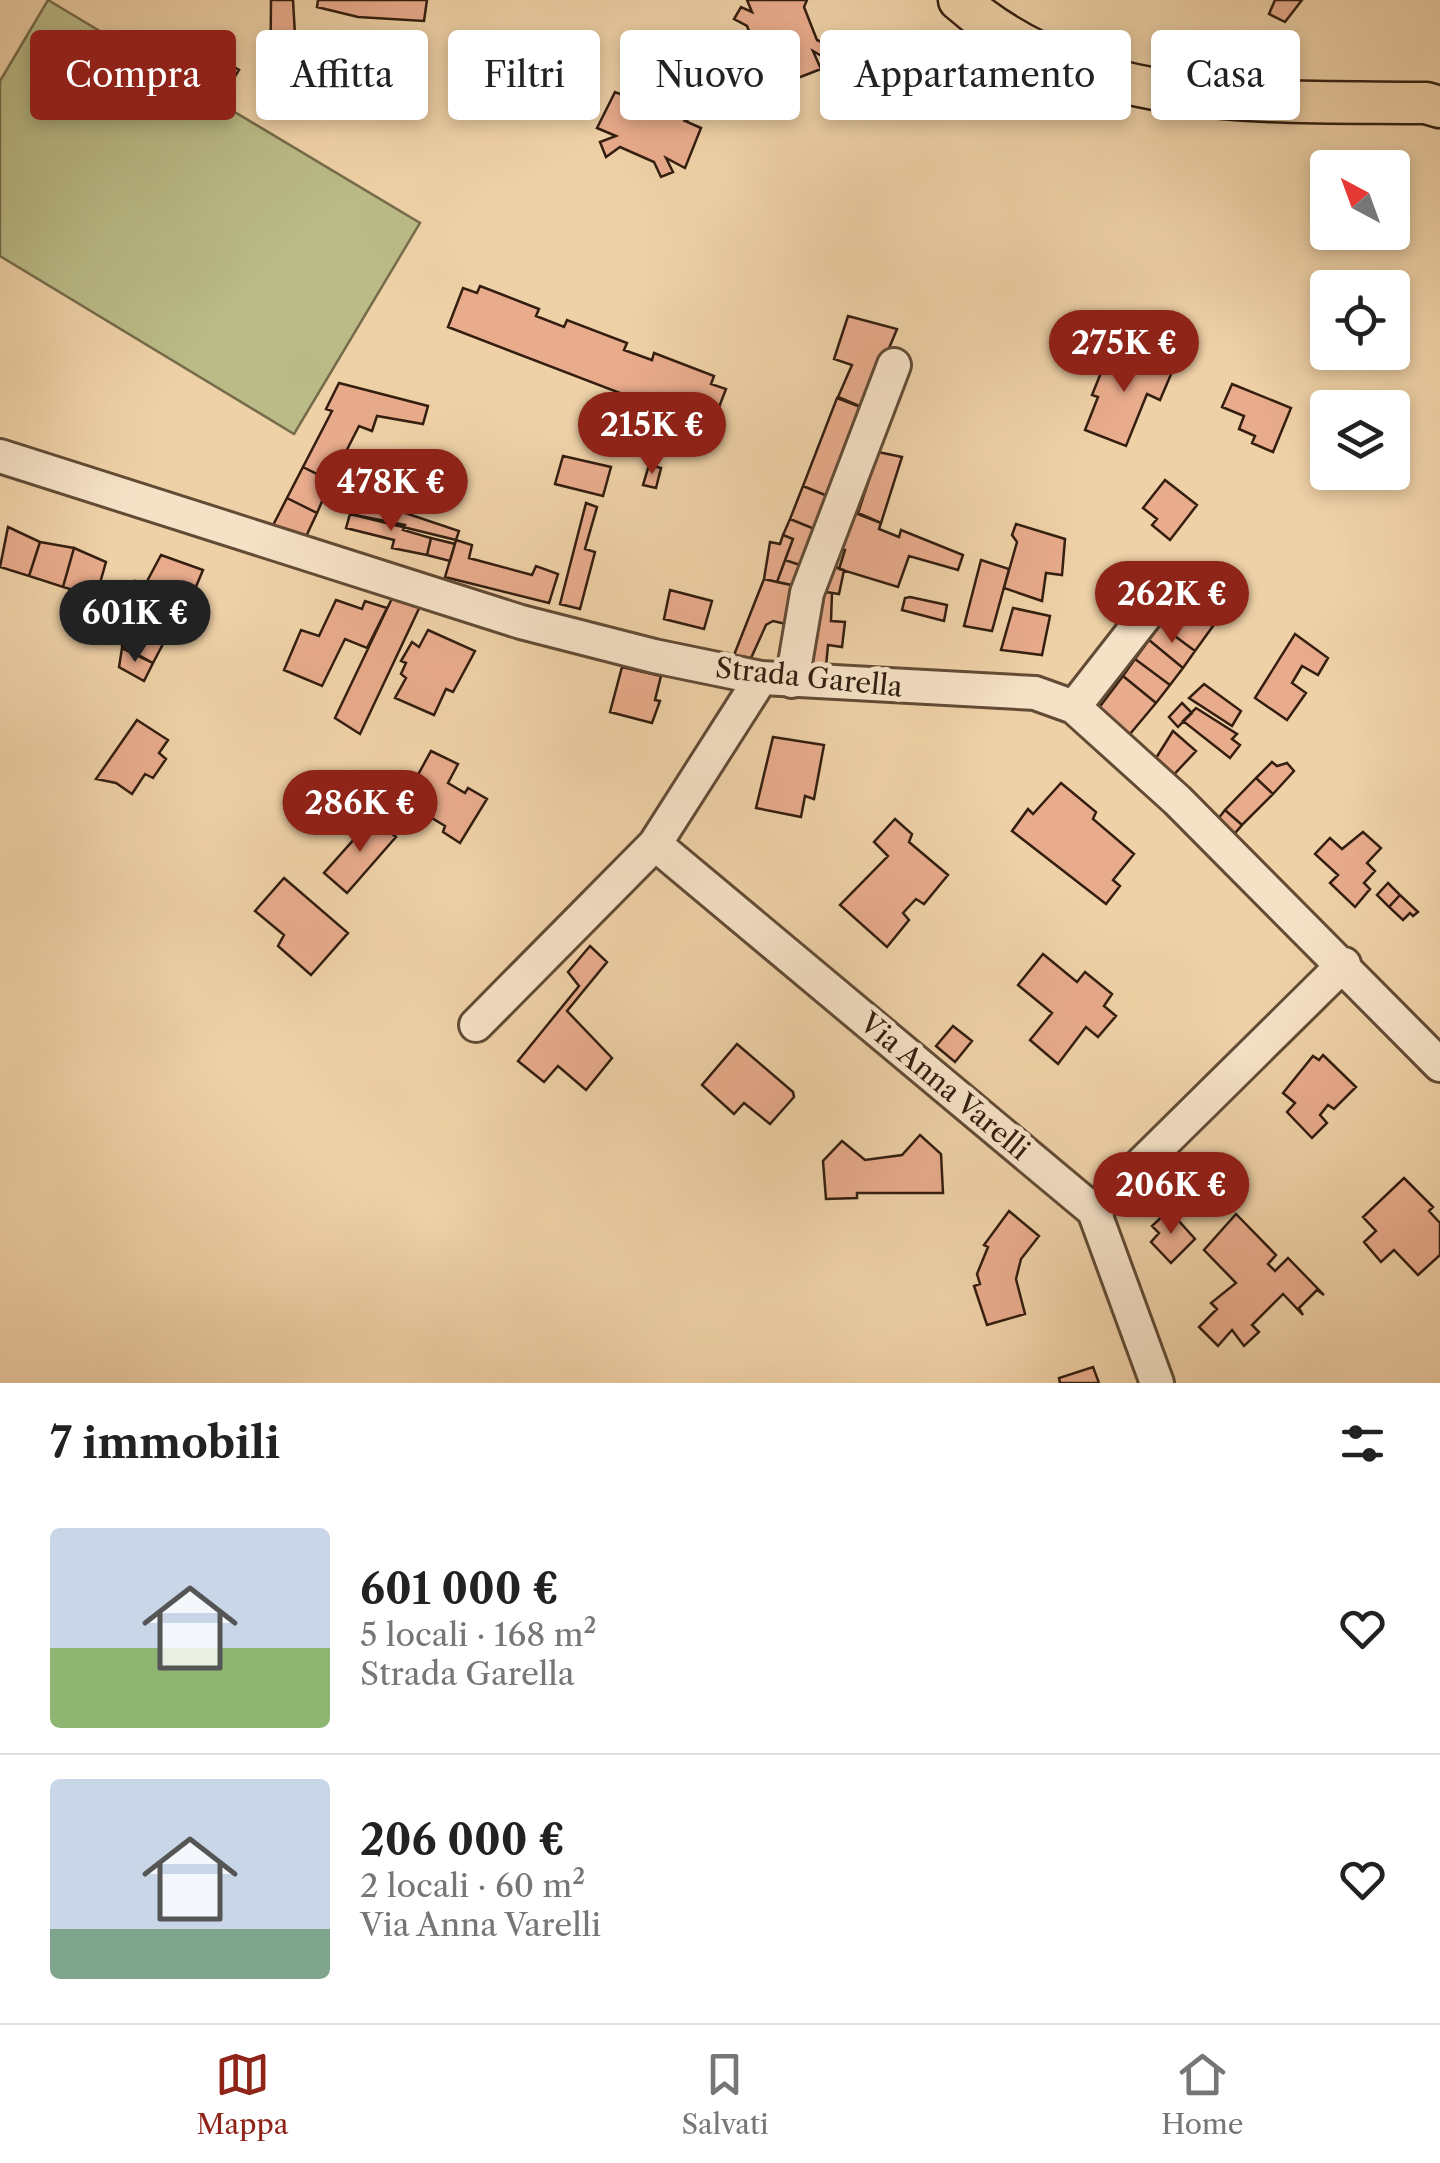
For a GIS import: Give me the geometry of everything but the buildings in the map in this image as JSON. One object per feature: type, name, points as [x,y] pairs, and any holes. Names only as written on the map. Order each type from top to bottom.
[{"type":"main road","points":[[959,0],[977,16],[1064,68],[1210,100],[1440,106]]},
{"type":"street","points":[[476,1025],[655,844],[776,680],[894,365]]},
{"type":"street","name":"Strada Garella","points":[[0,456],[522,622],[776,680],[1035,692],[1074,707],[1344,964],[1440,1065]]},
{"type":"street","points":[[1074,707],[1154,606]]},
{"type":"street","name":"Via Anna Varelli","points":[[655,844],[1094,1211],[1157,1383]]},
{"type":"street","points":[[1094,1211],[1344,964]]},
{"type":"green space","points":[[48,0],[98,30],[30,30]]},
{"type":"green space","points":[[30,30],[30,120],[236,120],[236,113],[420,223],[294,434],[0,256],[0,81]]}]
